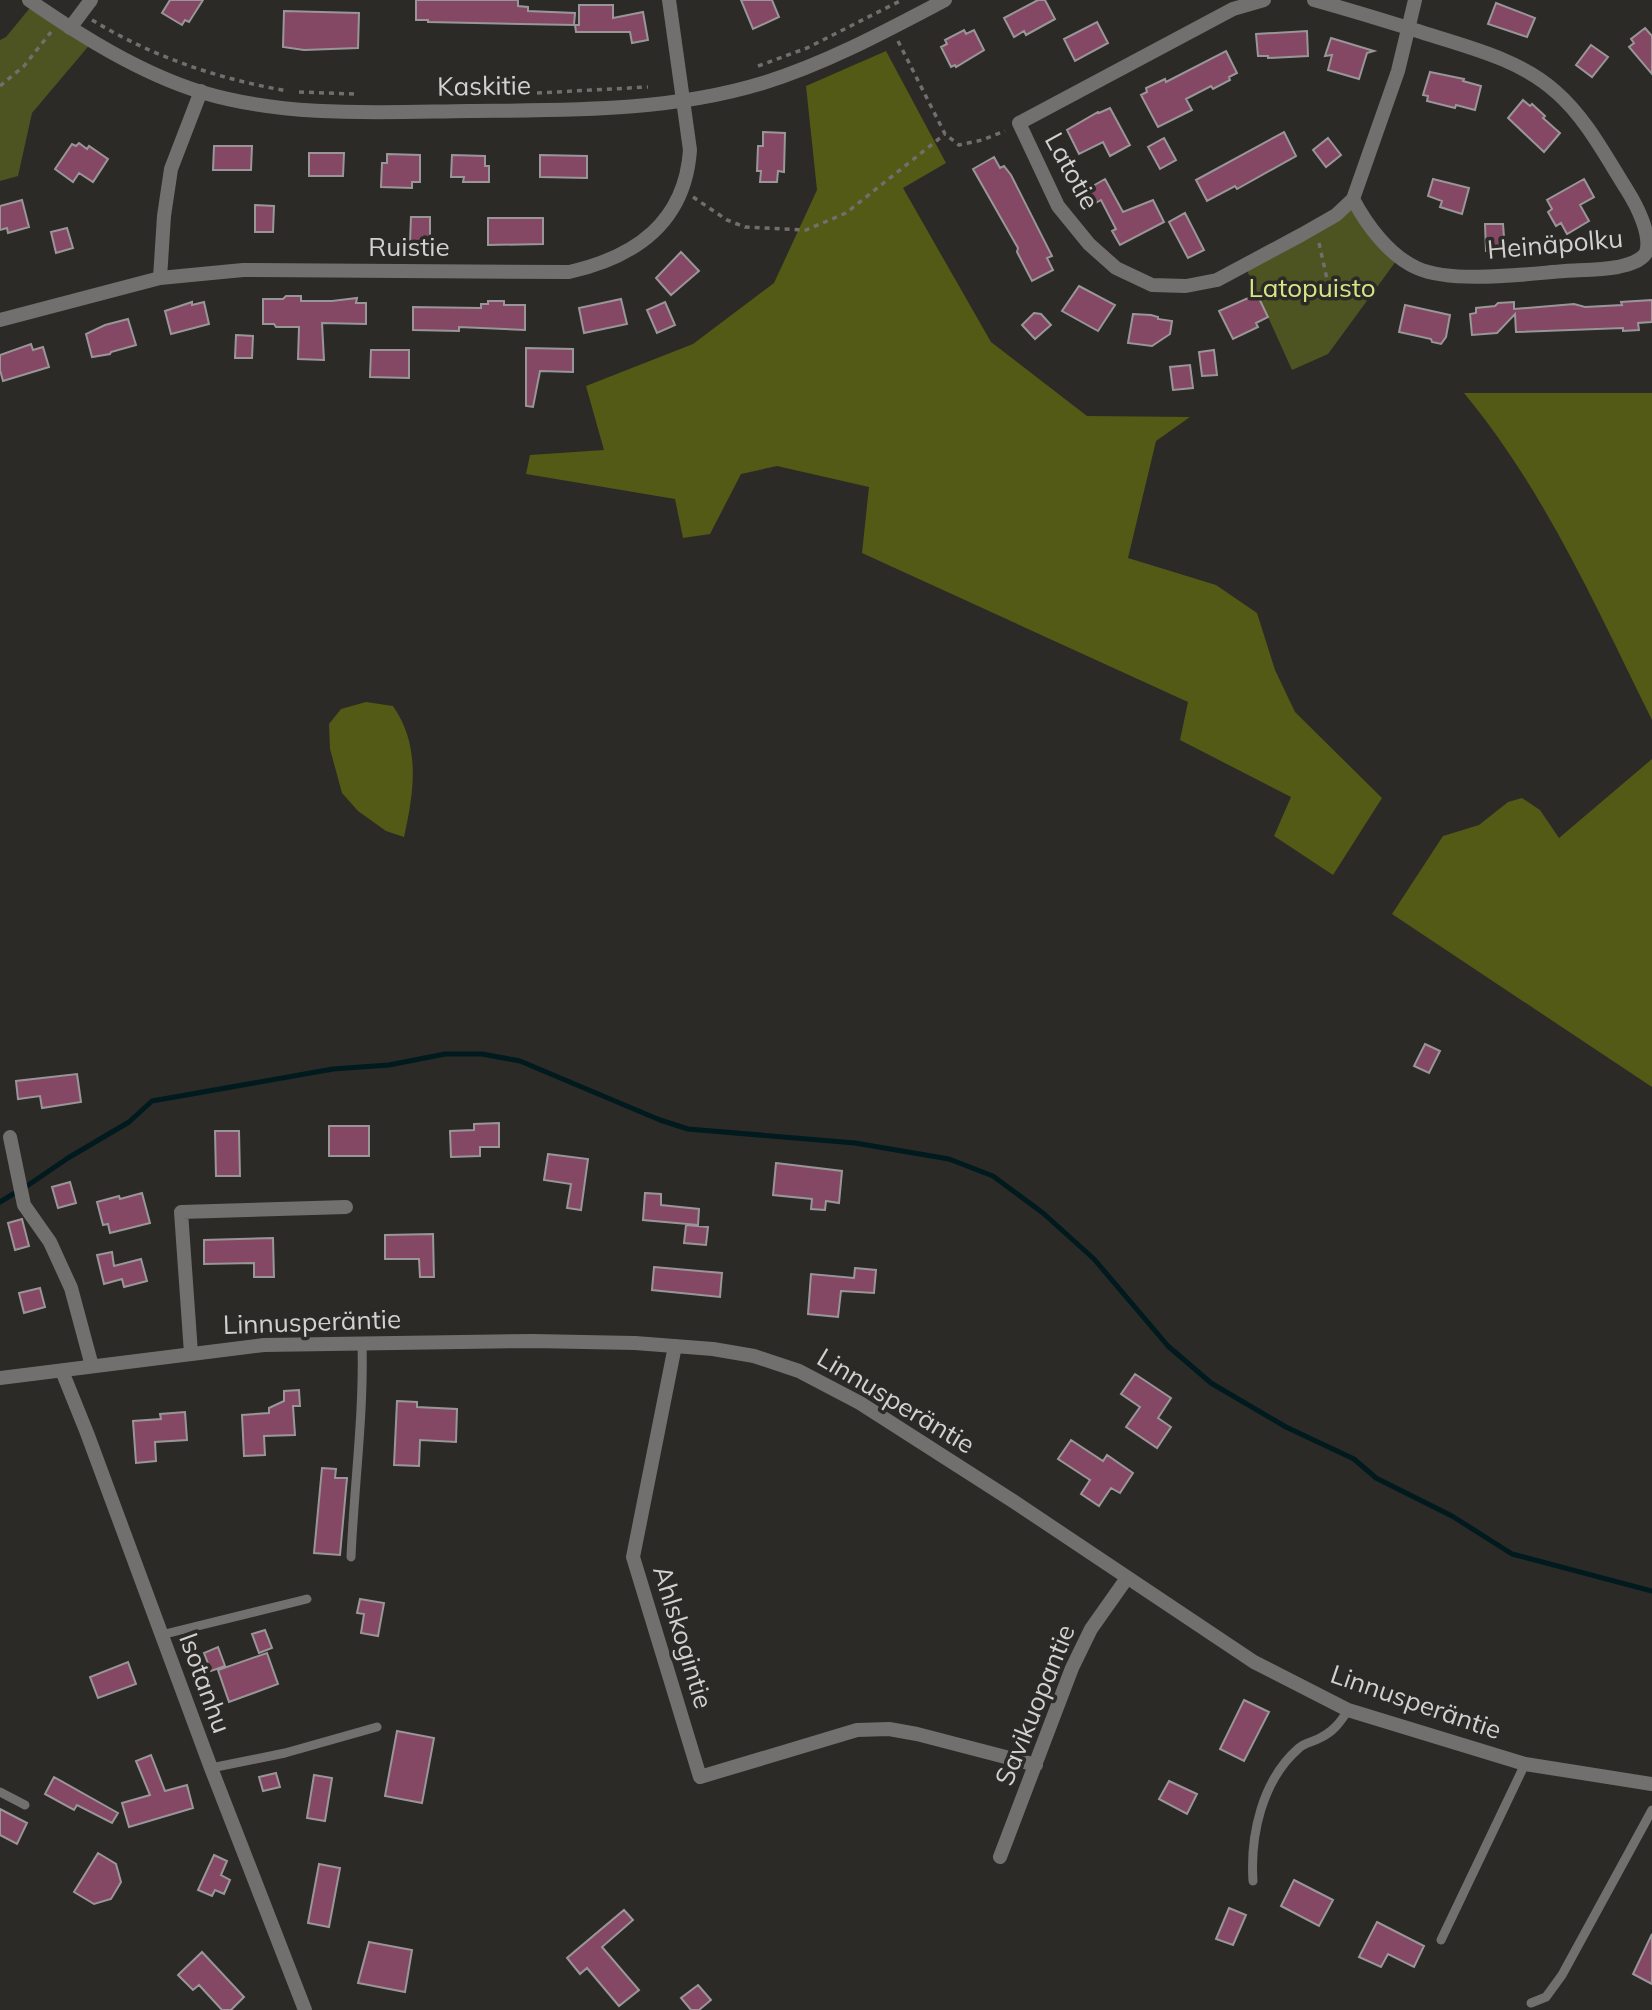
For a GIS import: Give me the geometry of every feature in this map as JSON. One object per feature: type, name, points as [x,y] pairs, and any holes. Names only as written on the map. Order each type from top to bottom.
[{"type":"street","name":"Kaskitie","points":[[29,0],[64,24],[134,64],[201,91],[293,109],[375,113],[592,108],[683,102],[762,83],[818,62],[892,29],[945,0]]},
{"type":"street","points":[[64,24],[81,13],[92,0]]},
{"type":"street","name":"Ruistie","points":[[0,320],[160,278],[243,270],[569,272],[592,267],[638,246],[658,228],[682,190],[688,171],[690,150],[669,0]]},
{"type":"street","name":"Latotie","points":[[1264,0],[1233,9],[1019,123],[1058,206],[1088,244],[1116,268],[1153,285],[1186,286],[1217,280],[1336,215],[1353,200]]},
{"type":"street","points":[[1314,0],[1407,28]]},
{"type":"street","points":[[1353,200],[1398,71],[1415,0]]},
{"type":"street","name":"Heinäpolku","points":[[1353,200],[1361,214],[1390,248],[1416,268],[1434,274],[1532,274],[1619,267],[1638,261],[1647,252],[1650,240],[1634,201],[1586,125],[1556,91],[1515,65],[1407,28]]},
{"type":"street","points":[[160,278],[164,216],[171,169],[201,91]]},
{"type":"street","points":[[10,1137],[24,1205],[50,1242],[71,1288],[92,1366]]},
{"type":"street","points":[[191,1353],[181,1212],[346,1207]]},
{"type":"street","name":"Linnusperäntie","points":[[0,1378],[264,1345],[533,1341],[675,1346],[754,1356],[799,1371],[860,1403],[1254,1662],[1348,1710],[1525,1764],[1652,1784]]},
{"type":"street","name":"Ahlskogintie","points":[[675,1346],[633,1557],[700,1777],[857,1730],[889,1729],[917,1734],[1035,1765]]},
{"type":"street","name":"Isotanhu","points":[[62,1371],[88,1433],[211,1768],[305,2010]]},
{"type":"street","name":"Savikuopantie","points":[[1000,1857],[1072,1668],[1091,1629],[1128,1578]]},
{"type":"lane","points":[[351,1558],[353,1492],[361,1423],[362,1344]]},
{"type":"lane","points":[[161,1635],[307,1599]]},
{"type":"lane","points":[[1253,1881],[1251,1857],[1255,1829],[1264,1800],[1281,1769],[1300,1746],[1336,1728],[1348,1710]]},
{"type":"lane","points":[[211,1768],[285,1753],[377,1727]]},
{"type":"lane","points":[[1441,1940],[1525,1764]]},
{"type":"lane","points":[[0,1792],[25,1805]]},
{"type":"lane","points":[[1531,2003],[1546,1997],[1562,1975],[1652,1810]]},
{"type":"path","points":[[754,68],[807,48],[902,0]]},
{"type":"path","points":[[81,13],[139,46],[193,69],[294,92],[359,95]]},
{"type":"path","points":[[0,86],[24,66],[64,24]]},
{"type":"path","points":[[892,29],[945,134],[959,145],[982,140],[1019,123]]},
{"type":"path","points":[[534,93],[653,87]]},
{"type":"path","points":[[682,190],[727,220],[746,227],[806,230],[846,213],[945,134]]},
{"type":"path","points":[[1315,227],[1329,288]]},
{"type":"green space","points":[[34,3],[92,42],[32,113],[18,176],[0,181],[0,40],[6,37]]},
{"type":"green space","points":[[886,51],[946,163],[903,188],[991,342],[1087,416],[1190,417],[1156,441],[1128,558],[1216,585],[1257,613],[1275,670],[1295,712],[1382,798],[1333,875],[1274,836],[1291,797],[1180,740],[1188,702],[862,553],[869,487],[777,466],[741,474],[710,534],[683,538],[675,499],[526,474],[530,455],[604,450],[586,386],[693,344],[774,283],[817,190],[806,86]]},
{"type":"green space","name":"Latopuisto","points":[[1353,199],[1399,257],[1328,354],[1292,370],[1245,266]]},
{"type":"green space","points":[[1464,393],[1652,393],[1652,720],[1544,510],[1520,470]]},
{"type":"green space","points":[[366,702],[393,706],[408,737],[413,770],[404,837],[386,831],[358,811],[342,793],[330,749],[329,724],[341,709]]},
{"type":"green space","points":[[1652,759],[1652,1087],[1392,914],[1443,836],[1479,825],[1508,802],[1522,798],[1540,810],[1559,838]]},
{"type":"building","points":[[170,0],[203,0],[189,22],[185,20],[182,25],[162,13]]},
{"type":"building","points":[[416,0],[518,0],[518,6],[528,7],[528,11],[575,13],[574,25],[428,22],[416,20]]},
{"type":"building","points":[[741,0],[772,0],[779,17],[753,29]]},
{"type":"building","points":[[1038,0],[1045,0],[1055,19],[1026,35],[1024,31],[1014,37],[1004,18]]},
{"type":"building","points":[[1496,3],[1535,18],[1527,37],[1488,24]]},
{"type":"building","points":[[579,5],[613,5],[613,18],[643,12],[648,40],[632,43],[630,32],[576,32],[575,25],[579,25]]},
{"type":"building","points":[[284,11],[359,13],[358,48],[304,50],[283,47]]},
{"type":"building","points":[[1097,22],[1108,43],[1075,61],[1064,39]]},
{"type":"building","points":[[1645,28],[1652,36],[1652,74],[1629,47],[1634,43],[1631,39]]},
{"type":"building","points":[[964,30],[966,34],[974,30],[984,50],[956,67],[951,67],[941,47],[947,44],[945,40]]},
{"type":"building","points":[[1307,31],[1308,56],[1258,56],[1256,34]]},
{"type":"building","points":[[1331,38],[1374,51],[1367,53],[1359,79],[1328,70],[1332,55],[1325,56]]},
{"type":"building","points":[[1591,45],[1608,57],[1592,77],[1576,65]]},
{"type":"building","points":[[1226,51],[1237,73],[1213,89],[1211,86],[1186,99],[1192,110],[1158,127],[1141,95],[1147,92],[1146,88],[1165,79],[1166,82]]},
{"type":"building","points":[[1430,72],[1464,79],[1463,81],[1481,86],[1475,110],[1427,101],[1428,96],[1423,95]]},
{"type":"building","points":[[1523,100],[1530,106],[1532,104],[1560,133],[1544,152],[1508,118]]},
{"type":"building","points":[[1110,108],[1130,145],[1110,156],[1103,142],[1079,154],[1067,130]]},
{"type":"building","points":[[763,132],[785,133],[784,172],[778,171],[777,182],[760,182],[761,171],[757,171],[758,146],[763,146]]},
{"type":"building","points":[[1284,132],[1296,156],[1237,189],[1235,186],[1207,201],[1196,180]]},
{"type":"building","points":[[1164,138],[1176,160],[1160,169],[1148,147]]},
{"type":"building","points":[[1328,138],[1341,155],[1326,167],[1313,150]]},
{"type":"building","points":[[79,143],[87,149],[89,146],[108,159],[93,182],[79,173],[73,182],[55,169],[72,144],[76,146]]},
{"type":"building","points":[[214,146],[252,146],[251,170],[213,170]]},
{"type":"building","points":[[309,153],[344,153],[343,176],[309,176]]},
{"type":"building","points":[[387,154],[420,155],[420,182],[412,182],[412,188],[381,187],[382,163],[387,163]]},
{"type":"building","points":[[452,155],[485,156],[485,166],[489,166],[489,182],[463,182],[464,177],[451,177]]},
{"type":"building","points":[[540,155],[587,156],[587,178],[540,177]]},
{"type":"building","points":[[994,157],[1000,168],[1004,166],[1011,175],[1052,256],[1047,258],[1053,270],[1032,281],[1017,252],[1018,248],[973,169]]},
{"type":"building","points":[[1105,179],[1123,212],[1153,200],[1164,222],[1120,245],[1112,231],[1116,229],[1101,200],[1092,205],[1084,191]]},
{"type":"building","points":[[1433,179],[1469,188],[1462,214],[1440,207],[1442,201],[1428,196]]},
{"type":"building","points":[[1584,179],[1594,197],[1580,205],[1589,221],[1567,234],[1561,223],[1556,226],[1548,212],[1552,209],[1547,200]]},
{"type":"building","points":[[22,200],[29,227],[8,233],[7,228],[0,230],[0,206]]},
{"type":"building","points":[[255,205],[274,206],[273,232],[255,232]]},
{"type":"building","points":[[1185,213],[1204,250],[1188,258],[1169,222]]},
{"type":"building","points":[[411,217],[430,217],[430,242],[410,242]]},
{"type":"building","points":[[488,218],[543,218],[543,244],[488,245]]},
{"type":"building","points":[[1485,224],[1503,224],[1505,250],[1486,251]]},
{"type":"building","points":[[67,228],[73,248],[56,253],[51,232]]},
{"type":"building","points":[[681,252],[699,271],[671,295],[656,278]]},
{"type":"building","points":[[1079,286],[1115,305],[1098,331],[1062,311]]},
{"type":"building","points":[[1257,294],[1268,317],[1256,323],[1258,327],[1233,339],[1219,311]]},
{"type":"building","points":[[286,296],[301,296],[301,301],[357,298],[356,303],[366,303],[366,324],[322,323],[324,360],[298,359],[299,327],[263,324],[263,299],[283,299]]},
{"type":"building","points":[[621,299],[627,324],[584,333],[579,308]]},
{"type":"building","points":[[1652,300],[1652,322],[1638,323],[1639,330],[1623,331],[1623,328],[1516,332],[1515,314],[1497,333],[1472,335],[1470,314],[1476,313],[1476,308],[1495,306],[1498,303],[1514,302],[1514,309],[1574,304],[1585,307],[1622,305],[1621,302]]},
{"type":"building","points":[[488,301],[504,301],[504,305],[525,305],[525,330],[459,327],[459,331],[413,330],[413,307],[481,308],[481,304],[488,304]]},
{"type":"building","points":[[192,302],[192,305],[204,302],[209,324],[171,334],[165,311]]},
{"type":"building","points":[[665,302],[675,325],[657,333],[647,310]]},
{"type":"building","points":[[1405,305],[1450,315],[1446,337],[1441,344],[1399,332]]},
{"type":"building","points":[[1034,313],[1041,314],[1051,325],[1035,339],[1022,325]]},
{"type":"building","points":[[1133,314],[1151,315],[1172,321],[1170,334],[1152,346],[1128,343]]},
{"type":"building","points":[[128,319],[136,345],[92,357],[86,334]]},
{"type":"building","points":[[236,335],[253,336],[252,358],[235,358]]},
{"type":"building","points":[[31,344],[33,350],[43,347],[49,367],[3,381],[0,355]]},
{"type":"building","points":[[526,348],[573,349],[573,372],[540,371],[533,407],[526,406]]},
{"type":"building","points":[[371,350],[409,350],[409,378],[370,377]]},
{"type":"building","points":[[1214,350],[1217,375],[1202,376],[1199,352]]},
{"type":"building","points":[[1190,365],[1193,388],[1173,390],[1170,367]]},
{"type":"building","points":[[1425,1044],[1440,1051],[1429,1073],[1414,1066]]},
{"type":"building","points":[[77,1074],[81,1102],[42,1108],[40,1096],[18,1099],[16,1081]]},
{"type":"building","points":[[499,1123],[499,1147],[480,1147],[480,1156],[451,1157],[450,1131],[474,1130],[474,1124]]},
{"type":"building","points":[[329,1126],[369,1126],[369,1156],[329,1156]]},
{"type":"building","points":[[215,1131],[239,1131],[240,1176],[216,1176]]},
{"type":"building","points":[[548,1154],[588,1159],[581,1210],[567,1208],[571,1184],[544,1180]]},
{"type":"building","points":[[776,1163],[842,1171],[839,1203],[826,1201],[825,1210],[811,1209],[812,1199],[773,1195]]},
{"type":"building","points":[[70,1182],[76,1203],[58,1208],[52,1187]]},
{"type":"building","points":[[142,1193],[150,1223],[110,1233],[108,1224],[103,1225],[97,1202]]},
{"type":"building","points":[[645,1193],[661,1194],[661,1205],[699,1209],[698,1225],[643,1220]]},
{"type":"building","points":[[22,1219],[29,1246],[15,1250],[8,1223]]},
{"type":"building","points":[[686,1225],[708,1227],[706,1245],[684,1243]]},
{"type":"building","points":[[433,1234],[434,1277],[420,1277],[419,1259],[385,1259],[385,1235]]},
{"type":"building","points":[[273,1238],[274,1277],[254,1277],[254,1263],[204,1264],[204,1240]]},
{"type":"building","points":[[112,1252],[114,1266],[141,1259],[147,1281],[124,1287],[122,1279],[104,1284],[97,1255]]},
{"type":"building","points":[[654,1267],[722,1273],[720,1297],[652,1290]]},
{"type":"building","points":[[855,1268],[876,1270],[874,1293],[841,1291],[838,1317],[808,1314],[811,1274],[854,1278]]},
{"type":"building","points":[[40,1288],[45,1307],[24,1313],[19,1293]]},
{"type":"building","points":[[1135,1374],[1171,1398],[1158,1418],[1171,1427],[1157,1448],[1126,1427],[1140,1407],[1121,1394]]},
{"type":"building","points":[[299,1390],[300,1406],[293,1406],[295,1435],[264,1436],[265,1455],[244,1456],[242,1415],[269,1413],[269,1408],[284,1401],[284,1391]]},
{"type":"building","points":[[397,1401],[417,1402],[417,1407],[457,1409],[456,1442],[420,1440],[419,1466],[394,1465]]},
{"type":"building","points":[[185,1412],[187,1440],[155,1442],[156,1461],[136,1463],[133,1421],[161,1419],[160,1414]]},
{"type":"building","points":[[1071,1440],[1103,1461],[1107,1455],[1133,1473],[1120,1493],[1111,1488],[1099,1506],[1081,1494],[1090,1480],[1058,1459]]},
{"type":"building","points":[[322,1468],[336,1469],[335,1478],[347,1478],[340,1555],[314,1553]]},
{"type":"building","points":[[360,1599],[384,1603],[378,1636],[361,1633],[364,1614],[357,1613]]},
{"type":"building","points":[[265,1630],[272,1648],[259,1653],[252,1634]]},
{"type":"building","points":[[218,1647],[225,1666],[211,1671],[204,1653]]},
{"type":"building","points":[[267,1653],[278,1684],[229,1702],[218,1670]]},
{"type":"building","points":[[128,1662],[136,1684],[98,1698],[90,1677]]},
{"type":"building","points":[[1244,1700],[1269,1712],[1244,1761],[1220,1749]]},
{"type":"building","points":[[397,1731],[434,1738],[422,1803],[385,1796]]},
{"type":"building","points":[[151,1755],[165,1791],[187,1785],[193,1808],[129,1827],[122,1803],[150,1795],[136,1761]]},
{"type":"building","points":[[276,1773],[280,1787],[263,1791],[259,1777]]},
{"type":"building","points":[[314,1775],[332,1778],[325,1821],[307,1818]]},
{"type":"building","points":[[54,1777],[118,1813],[112,1823],[77,1805],[74,1810],[45,1794]]},
{"type":"building","points":[[1169,1781],[1197,1794],[1187,1814],[1159,1799]]},
{"type":"building","points":[[0,1809],[27,1823],[17,1844],[0,1835]]},
{"type":"building","points":[[98,1853],[116,1864],[121,1882],[111,1899],[94,1904],[74,1892]]},
{"type":"building","points":[[214,1855],[227,1861],[221,1875],[230,1880],[224,1894],[215,1890],[212,1896],[198,1890]]},
{"type":"building","points":[[319,1864],[340,1868],[329,1927],[308,1923]]},
{"type":"building","points":[[1294,1880],[1333,1900],[1319,1926],[1281,1906]]},
{"type":"building","points":[[1229,1908],[1246,1915],[1233,1945],[1216,1939]]},
{"type":"building","points":[[624,1910],[633,1920],[602,1947],[639,1990],[619,2006],[587,1968],[580,1974],[567,1958]]},
{"type":"building","points":[[1377,1922],[1424,1946],[1414,1967],[1388,1954],[1381,1967],[1359,1957]]},
{"type":"building","points":[[1652,1934],[1652,1984],[1633,1974]]},
{"type":"building","points":[[369,1942],[412,1950],[405,1992],[358,1983]]},
{"type":"building","points":[[202,1952],[244,1997],[231,2010],[222,2010],[199,1985],[193,1990],[178,1975]]},
{"type":"building","points":[[698,1985],[711,2000],[699,2010],[691,2010],[681,1998]]},
{"type":"waterway","points":[[24,1188],[129,1122],[152,1101],[333,1069],[389,1065],[445,1054],[482,1054],[520,1061],[660,1120],[688,1129],[855,1143],[949,1159],[993,1176],[1043,1213],[1094,1259],[1168,1346],[1211,1383],[1286,1427],[1354,1459],[1376,1478],[1452,1516],[1512,1554],[1652,1591]]},
{"type":"waterway","points":[[0,1202],[13,1194]]}]
